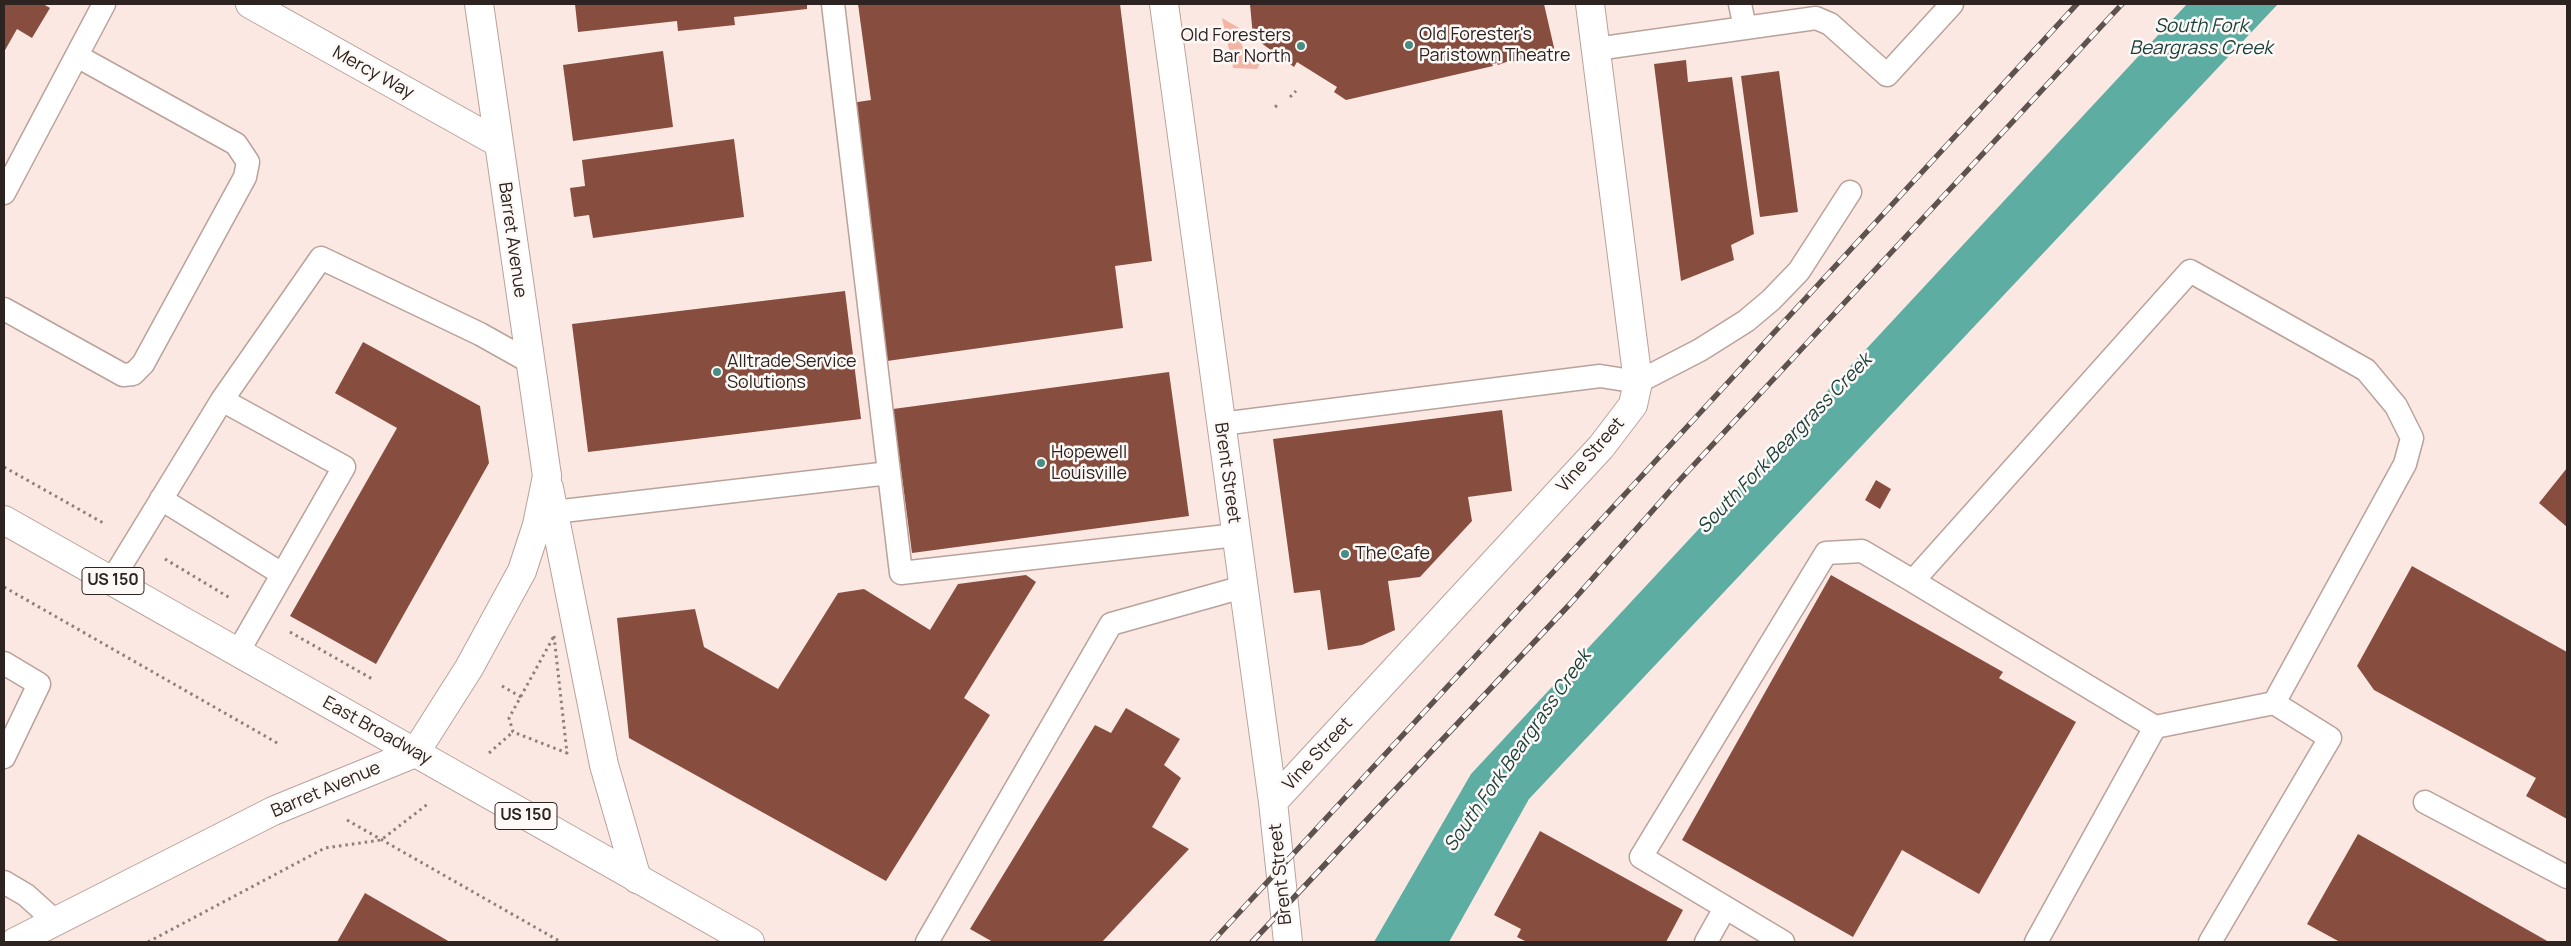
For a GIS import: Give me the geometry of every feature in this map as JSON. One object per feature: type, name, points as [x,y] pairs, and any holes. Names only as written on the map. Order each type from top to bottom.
[{"type":"street","name":"Mercy Way","points":[[250,4],[497,142]]},
{"type":"street","name":"Barret Avenue","points":[[479,4],[497,142],[546,476],[604,765],[637,879]]},
{"type":"street","name":"Brent Street","points":[[1164,4],[1273,802],[1288,942]]},
{"type":"street","name":"Vine Street","points":[[1273,802],[1601,447],[1633,405],[1638,382],[1590,4]]},
{"type":"street","name":"Barret Avenue","points":[[15,942],[273,811],[415,753],[470,668],[522,571],[537,525],[546,476]]},
{"type":"street","name":"East Broadway","points":[[4,520],[750,942]]},
{"type":"lane","points":[[4,193],[104,4]]},
{"type":"lane","points":[[832,4],[901,573],[1236,535]]},
{"type":"lane","points":[[1740,4],[1745,28]]},
{"type":"lane","points":[[1596,49],[1816,18],[1830,24],[1887,75],[1952,4]]},
{"type":"lane","points":[[4,309],[123,375],[133,374],[143,364],[245,177],[248,162],[236,144],[77,56]]},
{"type":"lane","points":[[1221,424],[1600,376],[1638,382],[1700,350],[1746,321],[1771,300],[1799,272],[1850,192]]},
{"type":"lane","points":[[112,580],[222,400],[321,258],[480,334],[530,362]]},
{"type":"lane","points":[[1913,581],[2190,271],[2366,370],[2396,406],[2412,438],[2405,464],[2274,703]]},
{"type":"lane","points":[[222,400],[344,467],[238,652]]},
{"type":"lane","points":[[554,512],[889,473]]},
{"type":"lane","points":[[161,499],[282,574]]},
{"type":"lane","points":[[1783,942],[1641,857],[1826,553],[1862,551],[2155,727],[2274,703],[2330,738],[2210,942]]},
{"type":"lane","points":[[927,942],[1111,624],[1243,587]]},
{"type":"lane","points":[[4,663],[39,684],[4,757]]},
{"type":"lane","points":[[2036,942],[2155,727]]},
{"type":"lane","points":[[2425,802],[2567,877]]},
{"type":"lane","points":[[4,882],[26,895],[56,922]]},
{"type":"lane","points":[[1706,942],[1725,908]]},
{"type":"path","points":[[1290,97],[1296,91]]},
{"type":"path","points":[[1275,107],[1280,103]]},
{"type":"path","points":[[4,467],[374,680]]},
{"type":"path","points":[[4,587],[279,744]]},
{"type":"path","points":[[554,636],[567,753],[513,732],[509,718],[554,636]]},
{"type":"path","points":[[148,942],[325,848],[381,840],[460,778],[513,732]]},
{"type":"path","points":[[308,797],[561,942]]},
{"type":"shaded area","points":[[1222,18],[1239,28],[1242,46],[1261,62],[1257,69],[1233,68]]},
{"type":"water","name":"South Fork Beargrass Creek","points":[[2187,4],[2278,4],[1529,799],[1449,942],[1374,942],[1471,774]]},
{"type":"building","points":[[4,4],[43,4],[50,8],[32,38],[17,29],[4,52]]},
{"type":"building","points":[[575,4],[807,4],[807,9],[734,17],[735,25],[678,31],[677,21],[578,32]]},
{"type":"building","points":[[858,4],[1120,4],[1152,261],[1115,266],[1123,328],[887,361],[851,103],[871,100]]},
{"type":"building","name":"Old Forester's Paristown Theatre","points":[[1250,4],[1544,4],[1555,52],[1498,65],[1497,63],[1492,64],[1493,66],[1346,100],[1334,92],[1337,87],[1297,62],[1294,67],[1253,37]]},
{"type":"building","points":[[663,51],[673,127],[573,141],[563,65]]},
{"type":"building","points":[[1686,60],[1688,82],[1732,77],[1754,234],[1731,245],[1734,260],[1681,281],[1654,64]]},
{"type":"building","points":[[1779,71],[1798,212],[1760,217],[1741,76]]},
{"type":"building","points":[[734,139],[744,217],[593,238],[589,215],[574,217],[570,188],[585,186],[582,160]]},
{"type":"building","name":"Alltrade Service Solutions","points":[[845,291],[861,419],[588,452],[572,324]]},
{"type":"building","points":[[363,342],[480,406],[489,463],[376,664],[290,616],[397,428],[335,393]]},
{"type":"building","name":"Hopewell Louisville","points":[[1169,372],[1189,516],[912,553],[893,409]]},
{"type":"building","points":[[1502,410],[1512,491],[1468,497],[1472,521],[1420,577],[1388,581],[1395,630],[1362,645],[1328,650],[1320,590],[1294,593],[1273,439]]},
{"type":"building","points":[[2567,468],[2567,527],[2539,503]]},
{"type":"building","points":[[1876,480],[1891,489],[1880,509],[1865,500]]},
{"type":"building","points":[[2412,566],[2567,652],[2567,819],[2526,796],[2536,778],[2374,690],[2357,666]]},
{"type":"building","points":[[1026,575],[1036,582],[964,698],[990,715],[886,881],[629,738],[617,618],[695,609],[704,647],[778,689],[838,593],[864,589],[930,630],[958,584]]},
{"type":"building","points":[[1831,575],[2003,672],[1999,678],[2076,722],[1979,894],[1902,850],[1853,937],[1682,840]]},
{"type":"building","points":[[1126,708],[1180,739],[1164,765],[1181,778],[1152,827],[1189,849],[1102,942],[993,942],[970,929],[1095,725],[1111,733]]},
{"type":"building","points":[[1540,831],[1683,910],[1666,942],[1527,942],[1517,937],[1521,929],[1494,915]]},
{"type":"building","points":[[2358,834],[2549,942],[2340,942],[2307,924]]},
{"type":"building","points":[[365,893],[450,942],[337,942]]},
{"type":"railway","points":[[1212,942],[2077,4]]},
{"type":"railway","points":[[1252,942],[1570,604],[1677,483],[2122,4]]},
{"type":"place","name":"Old Forester's Paristown Theatre","points":[[1409,45]]},
{"type":"place","name":"Old Foresters Bar North","points":[[1301,46]]},
{"type":"place","name":"Alltrade Service Solutions","points":[[717,372]]},
{"type":"place","name":"Hopewell Louisville","points":[[1041,463]]},
{"type":"place","name":"The Cafe","points":[[1345,554]]}]
